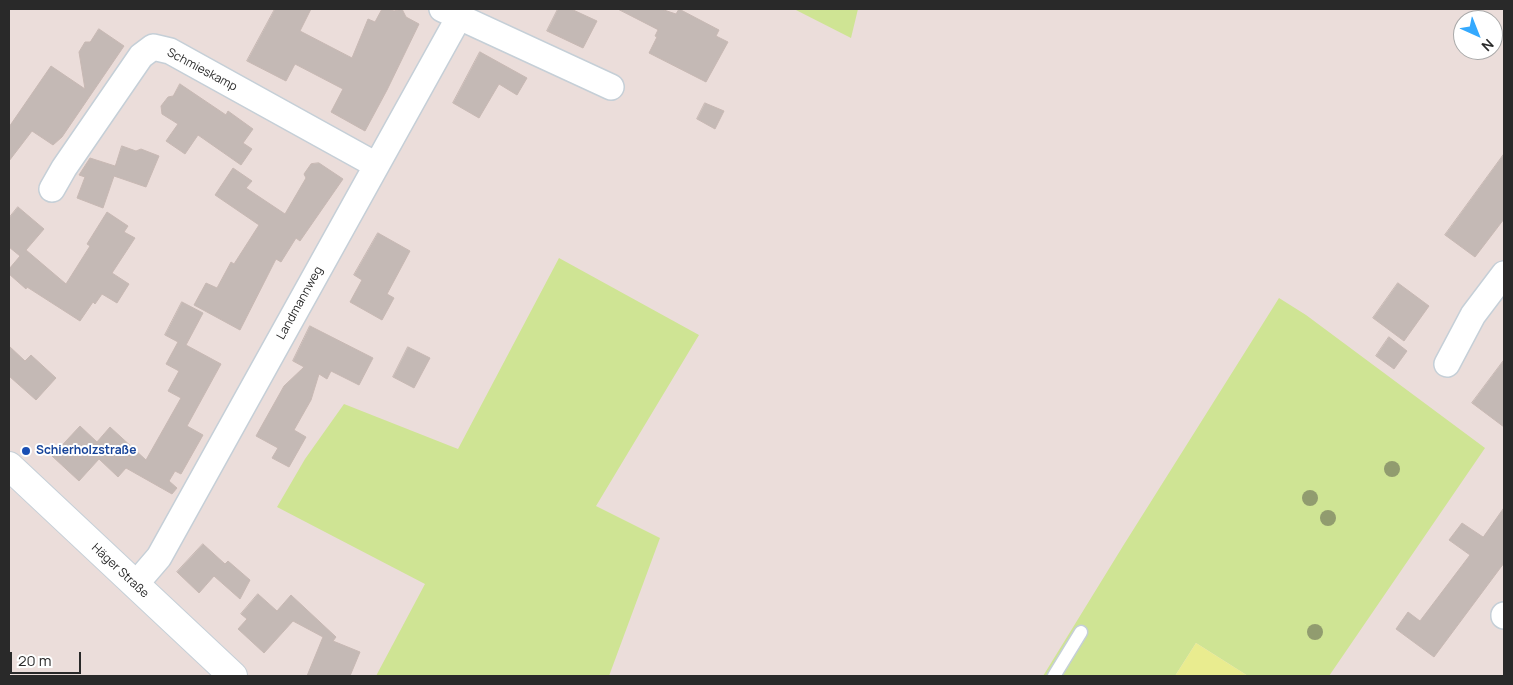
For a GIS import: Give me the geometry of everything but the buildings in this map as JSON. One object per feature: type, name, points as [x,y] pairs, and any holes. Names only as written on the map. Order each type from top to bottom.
[{"type":"main road","name":"Häger Straße","points":[[9,466],[233,676]]},
{"type":"street","name":"Landmannweg","points":[[135,585],[159,557],[376,165],[450,13],[611,87]]},
{"type":"street","name":"Schmieskamp","points":[[52,189],[64,168],[140,56],[153,47],[170,51],[376,165]]},
{"type":"street","points":[[1447,364],[1473,315],[1504,274]]},
{"type":"lane","points":[[1054,676],[1081,632]]},
{"type":"green space","points":[[794,9],[858,9],[851,38]]},
{"type":"green space","points":[[559,258],[699,335],[596,506],[660,538],[609,676],[376,676],[425,584],[277,507],[305,459],[344,404],[458,449]]},
{"type":"green space","points":[[1279,298],[1306,315],[1485,448],[1329,676],[1248,676],[1196,643],[1175,676],[1043,676],[1123,546]]},
{"type":"green space","points":[[1196,643],[1248,676],[1175,676]]},
{"type":"place","name":"Schierholzstraße","points":[[26,451]]}]
